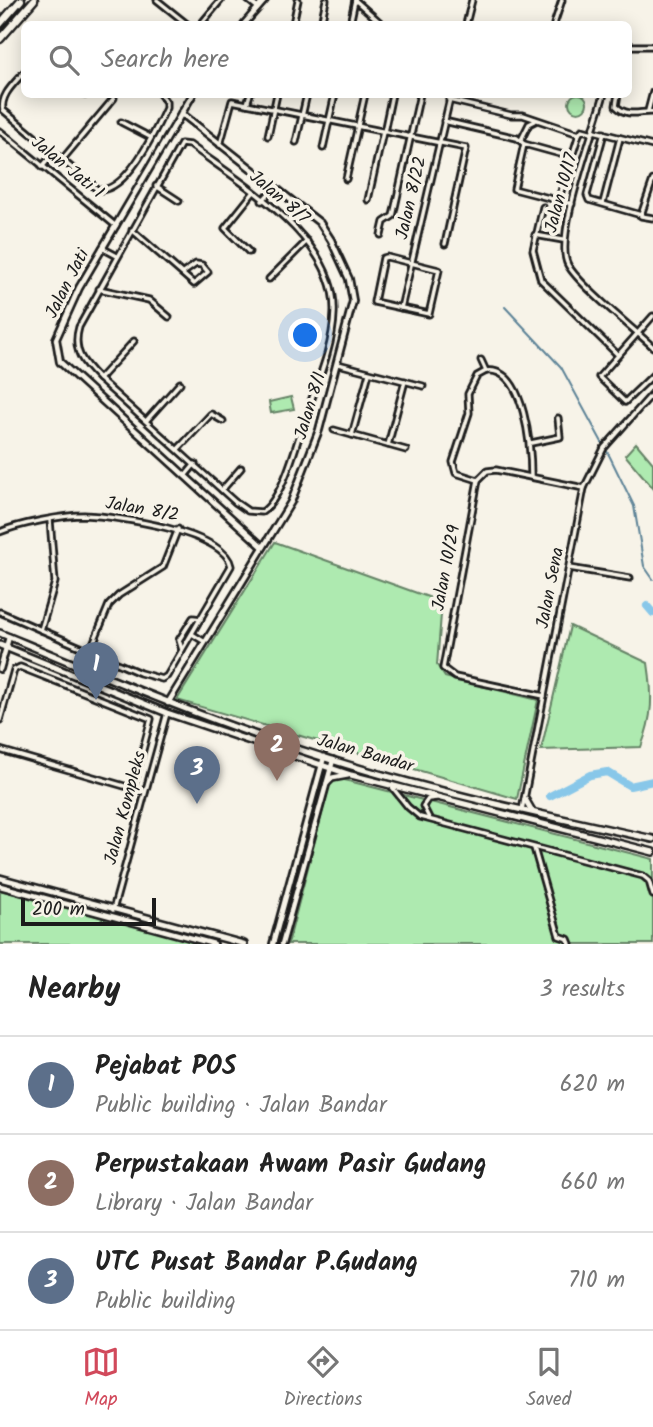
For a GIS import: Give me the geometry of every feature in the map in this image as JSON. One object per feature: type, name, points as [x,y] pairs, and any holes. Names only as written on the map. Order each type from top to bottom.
[{"type":"main road","points":[[0,24],[21,0]]},
{"type":"main road","points":[[0,39],[34,0]]},
{"type":"main road","name":"Jalan Bandar","points":[[0,635],[168,703],[333,760],[538,814],[653,839]]},
{"type":"main road","name":"Jalan Bandar","points":[[3,646],[167,713],[351,775],[653,852]]},
{"type":"main road","points":[[327,783],[332,778],[351,775]]},
{"type":"main road","points":[[525,799],[527,807],[538,814]]},
{"type":"main road","points":[[503,815],[517,815],[522,810],[524,815],[537,823]]},
{"type":"street","points":[[157,0],[183,21]]},
{"type":"street","points":[[164,5],[168,0]]},
{"type":"street","points":[[204,21],[221,0]]},
{"type":"street","points":[[248,0],[258,8]]},
{"type":"street","points":[[247,21],[265,0]]},
{"type":"street","points":[[294,21],[298,0]]},
{"type":"street","points":[[322,21],[326,0]]},
{"type":"street","points":[[351,21],[355,0],[379,21]]},
{"type":"street","points":[[467,21],[472,0]]},
{"type":"street","points":[[555,21],[562,0]]},
{"type":"street","points":[[632,46],[653,46]]},
{"type":"street","points":[[21,76],[6,94],[2,108],[94,188],[106,190],[124,180],[166,108],[163,98]]},
{"type":"street","points":[[617,98],[616,106],[620,110],[640,116],[651,112],[653,92]]},
{"type":"street","points":[[61,161],[114,98]]},
{"type":"street","name":"Jalan Jati","points":[[190,98],[79,288],[56,339],[59,360],[263,547]]},
{"type":"street","points":[[247,104],[249,98]]},
{"type":"street","points":[[268,136],[276,98]]},
{"type":"street","points":[[296,142],[306,98]]},
{"type":"street","points":[[323,148],[334,98]]},
{"type":"street","points":[[346,178],[364,98]]},
{"type":"street","points":[[368,200],[391,98]]},
{"type":"street","points":[[381,236],[384,222],[393,216],[419,98]]},
{"type":"street","name":"Jalan 8/22","points":[[401,308],[450,98]]},
{"type":"street","points":[[453,98],[511,115],[523,115],[579,134]]},
{"type":"street","name":"Jalan 10/17","points":[[603,98],[563,240],[564,256],[573,273],[653,347]]},
{"type":"street","points":[[220,145],[232,101],[466,148],[445,244]]},
{"type":"street","name":"Jalan 8/1","points":[[168,703],[298,487],[353,310],[349,279],[320,223],[181,113]]},
{"type":"street","points":[[444,121],[571,157]]},
{"type":"street","points":[[535,121],[528,125],[522,142],[513,188],[572,204]]},
{"type":"street","points":[[121,122],[150,137]]},
{"type":"street","points":[[558,201],[582,130],[653,146]]},
{"type":"street","name":"Jalan Jati 1","points":[[0,131],[116,226]]},
{"type":"street","points":[[604,133],[587,195],[589,200],[653,219]]},
{"type":"street","points":[[603,204],[620,138]]},
{"type":"street","name":"Jalan 8/7","points":[[184,143],[253,193],[307,240],[327,274],[333,297],[334,322],[287,472],[267,508],[256,513],[248,511],[222,490],[99,379],[80,360],[75,340],[79,327],[175,148],[184,143]]},
{"type":"street","points":[[42,167],[53,154]]},
{"type":"street","points":[[638,215],[644,212],[653,180]]},
{"type":"street","points":[[156,186],[179,201]]},
{"type":"street","points":[[262,201],[275,187]]},
{"type":"street","points":[[249,252],[225,228],[253,193]]},
{"type":"street","points":[[543,207],[533,250],[542,281],[618,355]]},
{"type":"street","points":[[132,230],[195,285],[208,272],[202,265],[196,264],[183,273]]},
{"type":"street","points":[[535,235],[563,240]]},
{"type":"street","points":[[269,279],[307,240]]},
{"type":"street","points":[[102,248],[117,256]]},
{"type":"street","points":[[385,257],[439,270],[429,314],[401,308],[374,302],[385,257]]},
{"type":"street","points":[[99,289],[149,300],[169,317]]},
{"type":"street","points":[[653,316],[599,377],[624,402],[629,401],[653,375]]},
{"type":"street","points":[[99,379],[134,341]]},
{"type":"street","points":[[327,351],[341,354]]},
{"type":"street","points":[[481,360],[486,371]]},
{"type":"street","points":[[338,364],[423,386]]},
{"type":"street","points":[[531,477],[531,443],[512,386],[497,371],[486,371],[477,376],[470,386],[469,413],[453,462],[456,473],[478,480],[491,469],[584,488]]},
{"type":"street","points":[[352,435],[369,372]]},
{"type":"street","points":[[388,445],[405,381]]},
{"type":"street","points":[[146,421],[180,383]]},
{"type":"street","name":"Jalan Sena","points":[[522,810],[584,488],[604,448],[653,393]]},
{"type":"street","points":[[178,449],[211,414],[223,421]]},
{"type":"street","points":[[531,443],[560,437],[558,418]]},
{"type":"street","points":[[334,430],[406,450]]},
{"type":"street","points":[[185,476],[195,464]]},
{"type":"street","points":[[222,490],[241,468]]},
{"type":"street","name":"Jalan 10/29","points":[[478,480],[443,668],[455,677],[544,696]]},
{"type":"street","name":"Jalan 8/2","points":[[0,532],[84,515],[178,529],[208,543],[231,562],[230,570],[162,679],[0,612]]},
{"type":"street","points":[[41,630],[55,582],[50,520]]},
{"type":"street","points":[[90,651],[109,605],[119,595],[163,567],[178,529]]},
{"type":"street","points":[[569,568],[630,578]]},
{"type":"street","points":[[182,650],[179,641],[187,623],[193,618],[201,619]]},
{"type":"street","points":[[192,634],[205,642]]},
{"type":"street","points":[[0,669],[3,646],[9,637]]},
{"type":"street","points":[[0,720],[15,670],[20,667],[151,719],[133,788]]},
{"type":"street","name":"Jalan Kompleks","points":[[113,910],[167,713]]},
{"type":"street","points":[[0,750],[145,792]]},
{"type":"street","points":[[273,944],[324,757]]},
{"type":"street","points":[[282,944],[333,760]]},
{"type":"street","points":[[392,787],[414,813],[430,820],[644,877],[653,895]]},
{"type":"street","points":[[430,820],[423,806],[428,799],[438,798]]},
{"type":"street","points":[[534,847],[559,936],[568,939],[569,944]]},
{"type":"street","points":[[0,878],[244,944]]},
{"type":"street","points":[[0,886],[214,944]]},
{"type":"green space","points":[[571,98],[586,100],[584,109],[578,112],[572,109],[569,103]]},
{"type":"green space","points":[[291,397],[294,409],[271,413],[269,402]]},
{"type":"green space","points":[[636,443],[653,463],[653,488],[625,455]]},
{"type":"green space","points":[[275,542],[442,602],[437,665],[445,677],[538,700],[517,799],[177,700]]},
{"type":"green space","points":[[570,626],[648,663],[651,706],[641,747],[541,750]]},
{"type":"green space","points":[[341,779],[653,859],[653,944],[288,944],[330,783]]},
{"type":"green space","points":[[0,890],[202,944],[0,944]]},
{"type":"waterway","points":[[505,307],[561,367],[610,457],[634,506],[644,566],[653,579]]},
{"type":"waterway","points":[[647,606],[653,613]]},
{"type":"waterway","points":[[550,796],[590,775],[607,772],[630,786],[653,781]]},
{"type":"place","name":"Pejabat POS","points":[[96,700]]},
{"type":"place","name":"Perpustakaan Awam Pasir Gudang","points":[[277,781]]},
{"type":"place","name":"UTC Pusat Bandar P.Gudang","points":[[197,804]]}]
